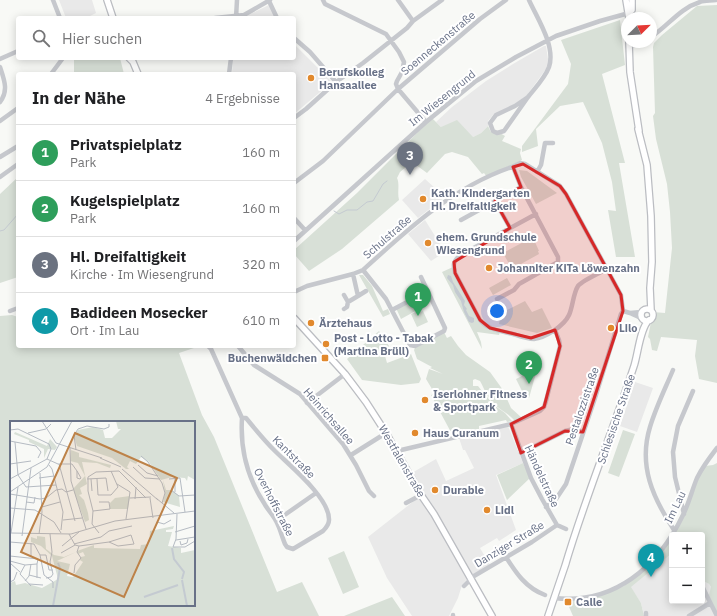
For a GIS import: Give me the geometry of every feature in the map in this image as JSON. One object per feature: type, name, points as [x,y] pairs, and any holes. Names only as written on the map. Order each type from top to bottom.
[{"type":"main road","points":[[107,0],[113,16]]},
{"type":"main road","points":[[626,0],[628,12]]},
{"type":"main road","points":[[631,12],[632,0]]},
{"type":"main road","name":"Schlesische Straße","points":[[548,616],[565,566],[578,535],[586,503],[630,379],[646,324],[645,315],[650,288],[652,246],[649,193],[630,72],[630,48]]},
{"type":"main road","points":[[132,60],[137,72]]},
{"type":"main road","name":"Westfalenstraße","points":[[296,320],[345,374],[362,396],[397,451],[492,616]]},
{"type":"street","points":[[53,0],[59,16]]},
{"type":"street","points":[[236,16],[237,0]]},
{"type":"street","points":[[240,16],[270,0],[276,16]]},
{"type":"street","points":[[323,0],[325,4],[386,34],[399,52],[404,62],[402,72],[396,84],[398,89],[426,122]]},
{"type":"street","points":[[398,0],[413,21]]},
{"type":"street","points":[[296,116],[336,82],[363,63],[407,28],[413,21],[442,0]]},
{"type":"street","name":"Soenneckenstraße","points":[[296,181],[323,161],[398,89],[480,19],[506,0]]},
{"type":"street","points":[[528,97],[515,106],[496,115],[490,123],[493,130],[497,133],[504,131],[528,97],[549,66],[550,53],[548,40],[529,0]]},
{"type":"street","points":[[657,32],[676,15],[700,2],[716,0]]},
{"type":"street","name":"Im Wiesengrund","points":[[296,240],[305,230],[426,122],[476,81],[548,40],[587,25],[621,15]]},
{"type":"street","points":[[296,40],[310,52],[336,82]]},
{"type":"street","points":[[0,59],[16,52]]},
{"type":"street","points":[[52,72],[62,60]]},
{"type":"street","points":[[229,72],[231,60]]},
{"type":"street","points":[[0,67],[5,88],[3,98],[0,102]]},
{"type":"street","points":[[0,121],[16,109]]},
{"type":"street","points":[[537,172],[545,142],[553,143]]},
{"type":"street","points":[[0,157],[16,147]]},
{"type":"street","name":"Schulstraße","points":[[296,291],[307,286],[363,270],[419,221],[452,196],[496,173],[518,164],[523,164],[560,186],[566,194],[621,295],[621,306],[623,311]]},
{"type":"street","points":[[0,177],[16,165]]},
{"type":"street","points":[[497,299],[514,290],[519,284],[558,262],[558,256],[521,187],[513,167]]},
{"type":"street","points":[[461,220],[521,187]]},
{"type":"street","points":[[495,201],[510,228]]},
{"type":"street","points":[[536,214],[460,256],[454,262],[455,273],[484,325],[496,330],[531,338],[539,337],[555,330],[564,323],[569,315],[580,284],[607,269]]},
{"type":"street","points":[[296,220],[305,230]]},
{"type":"street","points":[[363,270],[386,299],[410,345],[412,346],[415,346],[444,331],[445,328],[421,277]]},
{"type":"street","points":[[353,274],[358,296]]},
{"type":"street","points":[[344,309],[348,302],[366,291]]},
{"type":"street","points":[[392,310],[428,291]]},
{"type":"street","points":[[344,295],[348,302]]},
{"type":"street","points":[[10,311],[16,309]]},
{"type":"street","points":[[623,311],[645,315]]},
{"type":"street","name":"Pestalozzistraße","points":[[546,506],[556,499],[566,484],[623,311]]},
{"type":"street","points":[[397,451],[511,424],[540,411],[544,407],[560,346],[555,330]]},
{"type":"street","name":"Kantstraße","points":[[210,348],[242,418],[246,418],[264,440],[308,482],[328,511],[329,520],[327,527],[318,535],[293,549],[287,547]]},
{"type":"street","name":"Heinrichsallee","points":[[240,348],[254,365],[300,394],[351,455],[369,491],[374,496]]},
{"type":"street","points":[[673,370],[652,419],[649,429],[646,453],[647,473],[653,494],[674,530]]},
{"type":"street","points":[[307,402],[345,374]]},
{"type":"street","points":[[684,514],[675,477],[673,452],[678,426],[693,391]]},
{"type":"street","name":"Overhoffstraße","points":[[242,418],[242,444],[248,472],[264,503],[276,520],[287,547]]},
{"type":"street","name":"Händelstraße","points":[[511,424],[531,478],[557,525]]},
{"type":"street","points":[[521,453],[565,431],[574,429],[583,432]]},
{"type":"street","points":[[351,455],[386,433]]},
{"type":"street","name":"Im Lau","points":[[554,598],[567,600],[578,599],[606,592],[623,585],[656,557],[684,514],[698,478],[717,448]]},
{"type":"street","points":[[276,520],[316,493]]},
{"type":"street","points":[[406,503],[421,495]]},
{"type":"street","points":[[557,525],[566,529]]},
{"type":"street","name":"Danziger Straße","points":[[470,578],[532,542],[557,525]]},
{"type":"street","points":[[506,557],[525,583],[535,592],[545,595]]},
{"type":"street","points":[[464,586],[470,578]]},
{"type":"street","points":[[705,592],[717,616]]},
{"type":"street","points":[[689,616],[710,603]]},
{"type":"highlighted area","points":[[523,164],[560,186],[566,194],[621,295],[623,311],[583,432],[565,431],[521,453],[511,424],[544,407],[560,346],[555,330],[531,338],[490,328],[480,320],[455,273],[454,262],[510,228],[495,201],[521,187],[513,167]]},
{"type":"shaded area","points":[[59,0],[92,0],[96,13],[90,16],[65,16]]},
{"type":"shaded area","points":[[269,5],[274,16],[246,16]]},
{"type":"shaded area","points":[[717,5],[717,383],[699,379],[695,356],[697,340],[661,337],[657,351],[652,350],[650,339],[648,337],[653,312],[665,313],[672,248],[667,184],[656,139],[653,116],[655,113],[653,48],[657,48],[657,40],[662,35],[697,6]]},
{"type":"shaded area","points":[[620,20],[621,48],[623,48],[625,65],[602,74],[625,163],[619,163],[635,257],[616,257],[608,210],[616,211],[612,182],[602,143],[583,102],[560,106],[536,129],[538,146],[522,152],[522,146],[568,84],[571,64],[561,40]]},
{"type":"shaded area","name":"Berufskolleg Hansaallee","points":[[296,46],[332,82],[296,112],[296,72],[232,72],[233,60],[296,60]]},
{"type":"shaded area","points":[[546,46],[548,59],[546,69],[527,95],[515,104],[493,115],[488,121],[488,126],[481,133],[473,137],[441,127],[436,122],[452,107],[486,81]]},
{"type":"shaded area","points":[[74,60],[120,60],[124,72],[74,72]]},
{"type":"shaded area","points":[[432,118],[441,127],[457,120],[473,137],[481,133],[488,126],[491,132],[500,133],[505,136],[502,141],[521,149],[520,153],[522,160],[487,177],[484,173],[482,174],[468,157],[452,152],[445,154],[427,173],[412,162],[400,172],[397,178],[399,200],[342,249],[309,271],[296,256],[296,248],[357,193]]},
{"type":"shaded area","points":[[519,170],[527,171],[557,193],[536,204],[521,177]]},
{"type":"shaded area","points":[[16,179],[16,278],[0,283],[0,194]]},
{"type":"shaded area","name":"Kath. Kindergarten Hl. Dreifaltigkeit","points":[[425,179],[445,197],[418,218],[402,200]]},
{"type":"shaded area","name":"ehem. Grundschule Wiesengrund","points":[[425,220],[445,252],[431,261],[408,234]]},
{"type":"shaded area","points":[[531,238],[533,242],[535,242],[539,254],[512,269],[503,253]]},
{"type":"shaded area","points":[[453,267],[485,326],[500,332],[499,335],[477,332],[482,349],[442,272]]},
{"type":"shaded area","points":[[359,275],[363,275],[372,286],[383,311],[388,309],[390,314],[383,317]]},
{"type":"shaded area","points":[[448,275],[451,276],[465,301],[464,305],[467,309],[466,310],[469,316],[474,318],[474,322],[469,322],[453,285],[447,278]]},
{"type":"shaded area","points":[[507,278],[511,285],[493,295],[489,288]]},
{"type":"shaded area","points":[[427,292],[430,299],[419,305],[421,308],[401,319],[396,308]]},
{"type":"shaded area","points":[[525,301],[532,312],[542,308],[552,328],[537,333],[499,324],[501,313]]},
{"type":"shaded area","points":[[418,311],[423,311],[428,322],[417,327],[411,314]]},
{"type":"shaded area","points":[[12,315],[16,316],[16,348],[194,348],[179,353],[202,415],[214,437],[277,592],[302,582],[319,616],[0,616],[0,316]]},
{"type":"shaded area","points":[[379,331],[389,346],[384,352],[387,363],[411,354],[421,379],[419,383],[401,385],[362,380],[347,359]]},
{"type":"shaded area","points":[[444,332],[447,338],[451,336],[466,355],[490,372],[503,390],[511,408],[522,418],[515,421],[510,416],[495,405],[488,397],[480,381],[475,379],[473,380],[473,386],[478,386],[494,405],[505,413],[512,421],[507,422],[506,420],[479,426],[479,429],[453,436],[431,395],[435,394],[426,379],[429,369],[443,374],[430,368],[432,367],[417,359],[414,350],[415,348]]},
{"type":"shaded area","points":[[528,373],[536,373],[529,398],[525,397],[516,379]]},
{"type":"shaded area","points":[[635,382],[653,388],[637,432],[620,426]]},
{"type":"shaded area","points":[[508,426],[523,463],[496,475],[516,530],[499,541],[497,538],[480,548],[490,565],[470,576],[462,585],[458,598],[449,616],[412,616],[387,578],[368,537],[419,497],[410,474],[436,459],[446,481],[474,468],[465,450],[463,450],[459,438]]},
{"type":"shaded area","points":[[623,430],[635,434],[619,477],[608,473]]},
{"type":"shaded area","points":[[523,463],[530,478],[507,500],[497,475]]},
{"type":"shaded area","points":[[717,463],[717,613],[709,595],[711,587],[705,582],[705,532],[673,532],[705,466]]},
{"type":"shaded area","points":[[669,543],[669,555],[631,587],[641,603],[644,616],[573,616],[566,600],[615,590],[624,586],[647,567]]},
{"type":"shaded area","points":[[344,551],[359,587],[343,594],[328,558]]},
{"type":"shaded area","points":[[669,552],[669,604],[705,604],[705,582],[711,587],[717,616],[644,616],[641,603],[629,585]]},
{"type":"shaded area","points":[[392,597],[405,616],[344,616]]},
{"type":"waterway","points":[[334,211],[339,214],[347,210],[357,210],[367,202],[373,201],[383,184],[387,181]]},
{"type":"waterway","points":[[0,231],[4,230],[16,216]]},
{"type":"place","name":"Berufskolleg Hansaallee","points":[[311,78]]},
{"type":"place","name":"Hl. Dreifaltigkeit","points":[[410,175]]},
{"type":"place","name":"Kath. Kindergarten Hl. Dreifaltigkeit","points":[[423,199]]},
{"type":"place","name":"ehem. Grundschule Wiesengrund","points":[[428,243]]},
{"type":"place","name":"Johanniter KiTa Löwenzahn","points":[[489,268]]},
{"type":"place","name":"Privatspielplatz","points":[[418,316]]},
{"type":"place","name":"Ärztehaus","points":[[311,323]]},
{"type":"place","name":"Lilo","points":[[611,328]]},
{"type":"place","name":"Post - Lotto - Tabak (Martina Brüll)","points":[[326,344]]},
{"type":"place","name":"Buchenwäldchen","points":[[325,358]]},
{"type":"place","name":"Kugelspielplatz","points":[[529,384]]},
{"type":"place","name":"Iserlohner Fitness & Sportpark","points":[[425,400]]},
{"type":"place","name":"Haus Curanum","points":[[415,433]]},
{"type":"place","name":"Durable","points":[[435,490]]},
{"type":"place","name":"Lidl","points":[[487,510]]},
{"type":"place","name":"Badideen Mosecker","points":[[651,577]]},
{"type":"place","name":"Calle","points":[[568,602]]}]
